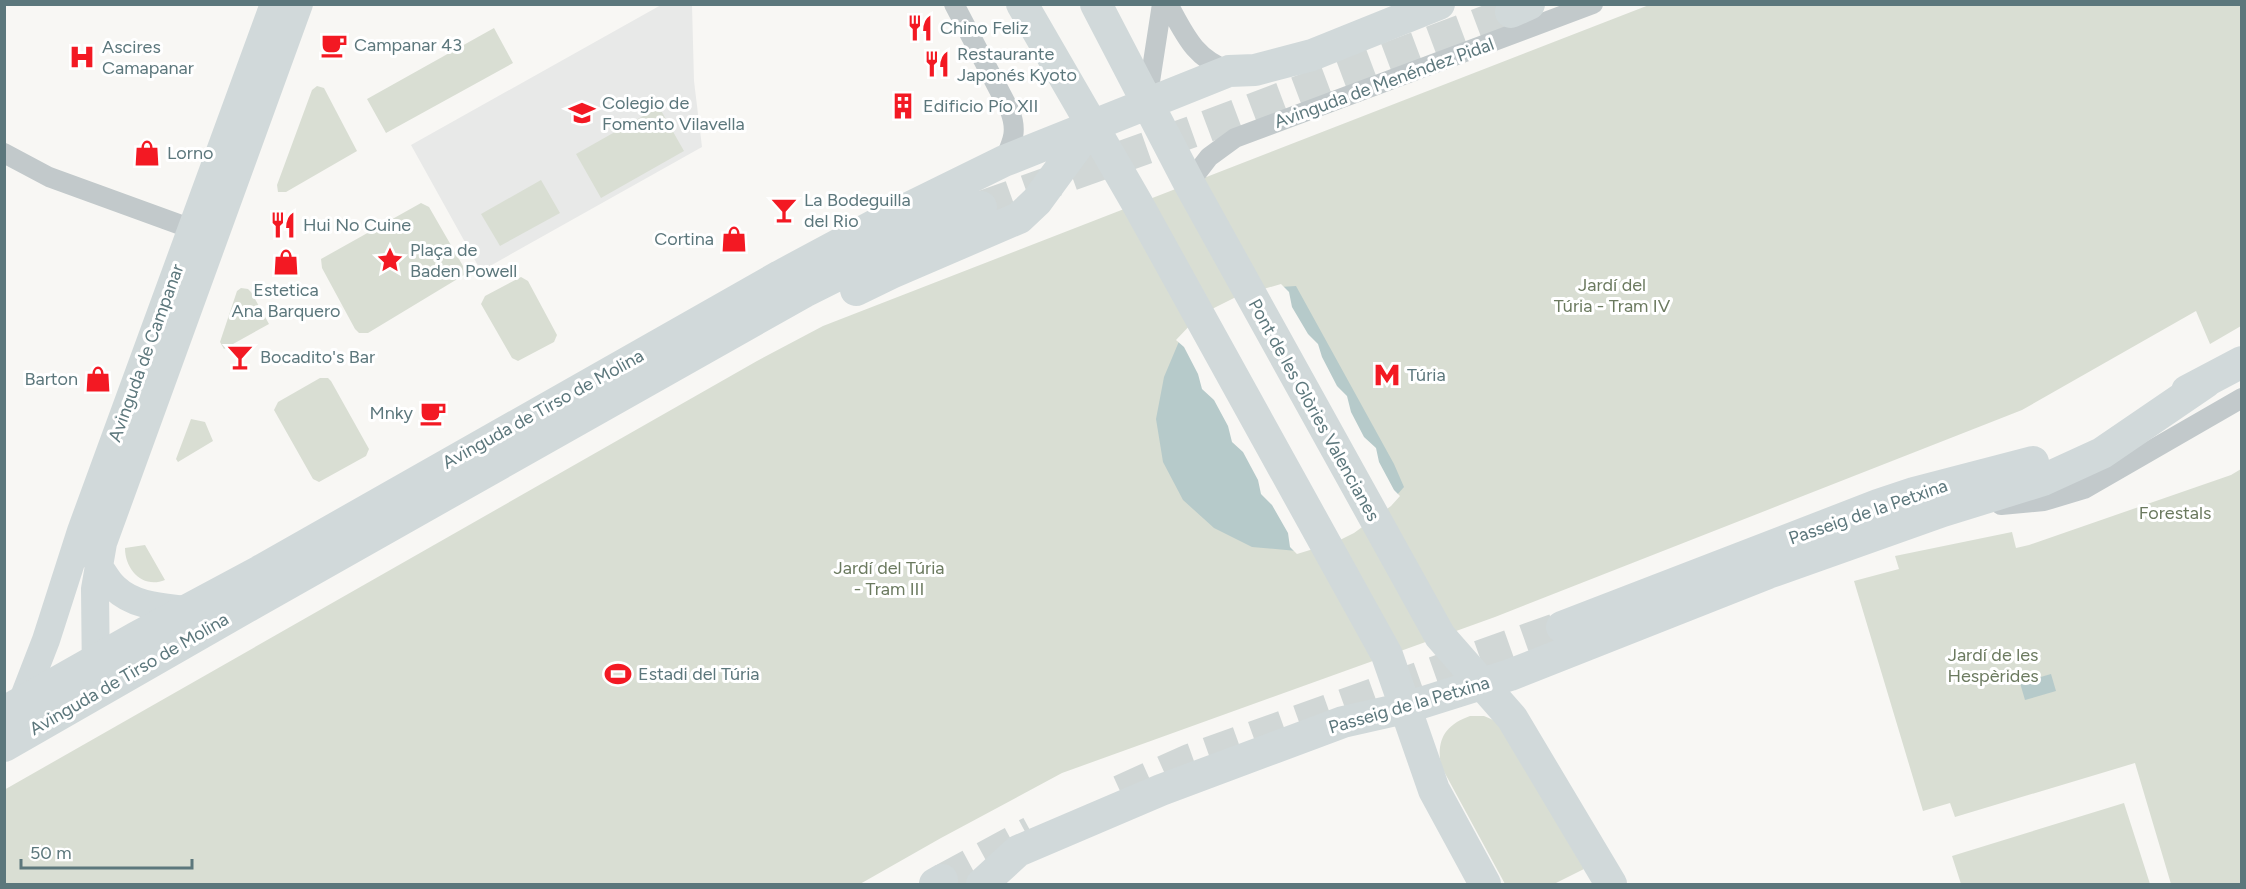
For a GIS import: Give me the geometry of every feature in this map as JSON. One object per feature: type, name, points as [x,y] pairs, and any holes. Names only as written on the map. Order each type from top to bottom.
[{"type":"main road","name":"Avinguda de Campanar","points":[[97,694],[95,589],[98,565],[274,4]]},
{"type":"main road","name":"Avinguda de Campanar","points":[[13,707],[46,640],[85,520],[202,233],[299,4]]},
{"type":"main road","points":[[1022,4],[1104,121],[1137,203],[1387,655],[1434,790],[1485,885]]},
{"type":"main road","name":"Pont de les Glòries Valencianes","points":[[1096,4],[1189,183],[1440,636],[1512,718],[1611,885]]},
{"type":"main road","points":[[259,586],[368,557],[811,313],[891,273],[1009,224],[1037,201],[1104,121],[1229,71],[1255,70],[1311,55],[1439,4]]},
{"type":"main road","name":"Avinguda de Tirso de Molina","points":[[4,746],[97,694],[259,586],[780,276],[898,213],[1004,161],[1104,121]]},
{"type":"main road","name":"Avinguda de Tirso de Molina","points":[[13,707],[185,610],[259,586],[593,411],[804,292],[981,207]]},
{"type":"main road","name":"Passeig de la Petxina","points":[[1562,627],[1878,505],[1914,493],[2038,461],[2110,431],[2241,362]]},
{"type":"main road","name":"Passeig de la Petxina","points":[[982,885],[1018,851],[1161,790],[1343,722],[1406,708],[1483,684],[1768,573],[1943,511],[2043,480],[2102,453],[2206,382]]},
{"type":"main road","points":[[98,565],[114,588],[129,599],[153,607],[185,610]]},
{"type":"main road","points":[[4,768],[91,719],[96,710],[97,694]]},
{"type":"street","points":[[954,4],[1016,125],[1013,140],[1004,161]]},
{"type":"street","points":[[1147,104],[1162,4]]},
{"type":"street","points":[[1168,4],[1191,45],[1212,64],[1229,71]]},
{"type":"street","name":"Avinguda de Menéndez Pidal","points":[[1189,183],[1204,162],[1235,138],[1593,4]]},
{"type":"street","points":[[4,153],[49,177],[202,233]]},
{"type":"street","points":[[4,168],[49,177]]},
{"type":"street","name":"Passeig de la Petxina","points":[[1848,546],[1983,508],[2044,501],[2084,489],[2241,398]]},
{"type":"shaded area","name":"Colegio de Fomento Vilavella","points":[[661,5],[692,5],[694,81],[702,147],[481,271],[411,145]]},
{"type":"shaded area","points":[[1296,286],[1394,464],[1404,487],[1389,504],[1297,551],[1252,547],[1214,528],[1183,500],[1163,462],[1156,419],[1164,377],[1180,339],[1280,287]]},
{"type":"shaded area","points":[[2051,674],[2056,691],[2025,700],[2020,683]]},
{"type":"green space","points":[[1649,5],[2241,5],[2241,326],[2210,344],[2196,311],[2022,410],[1495,617],[1062,773],[860,884],[5,884],[4,790],[757,361],[823,326]]},
{"type":"green space","points":[[494,28],[513,63],[386,133],[367,99]]},
{"type":"green space","points":[[317,86],[324,88],[357,151],[286,192],[278,192],[277,185],[312,90]]},
{"type":"green space","points":[[659,107],[684,151],[601,198],[576,154]]},
{"type":"green space","points":[[541,180],[560,213],[500,246],[481,214]]},
{"type":"green space","points":[[421,203],[429,207],[463,266],[464,275],[368,333],[359,333],[322,268],[321,259]]},
{"type":"green space","points":[[521,277],[528,281],[557,335],[554,342],[518,361],[512,358],[481,304],[485,296]]},
{"type":"green space","points":[[241,288],[251,292],[269,324],[224,349],[220,342],[237,291]]},
{"type":"green space","points":[[320,378],[328,378],[331,381],[369,449],[366,456],[319,482],[313,479],[274,410],[278,402]]},
{"type":"green space","points":[[191,419],[205,422],[213,441],[178,462],[176,459]]},
{"type":"green space","points":[[2241,469],[2241,884],[2171,884],[2135,763],[1955,817],[1950,803],[1923,811],[1854,581],[1899,569],[1895,556],[2012,532],[2016,548],[2029,545],[2231,475]]},
{"type":"green space","points":[[145,545],[165,580],[149,582],[143,580],[128,564],[125,548]]},
{"type":"green space","points":[[1470,716],[1484,716],[1498,722],[1584,869],[1554,884],[1505,884],[1441,766],[1440,748],[1444,735],[1454,724]]},
{"type":"green space","points":[[2124,803],[2150,884],[1961,884],[1952,856]]},
{"type":"pier","points":[[1281,284],[1289,292],[1292,307],[1308,334],[1318,344],[1337,386],[1347,396],[1351,412],[1364,437],[1376,448],[1379,462],[1394,490],[1400,496],[1391,506],[1354,533],[1336,542],[1297,554],[1290,547],[1288,533],[1272,505],[1261,494],[1258,480],[1243,452],[1232,442],[1228,426],[1214,400],[1202,389],[1198,374],[1184,347],[1176,340],[1194,321],[1214,308],[1236,297]]},
{"type":"tunnel","points":[[981,207],[1197,130],[1511,12]]},
{"type":"tunnel","points":[[1120,791],[1189,760],[1562,627]]},
{"type":"tunnel","points":[[942,880],[1031,832]]},
{"type":"place","name":"Chino Feliz","points":[[920,28]]},
{"type":"place","name":"Campanar 43","points":[[334,45]]},
{"type":"place","name":"Ascires Camapanar","points":[[82,57]]},
{"type":"place","name":"Restaurante Japonés Kyoto","points":[[937,64]]},
{"type":"place","name":"Edificio Pío XII","points":[[903,106]]},
{"type":"place","name":"Colegio de Fomento Vilavella","points":[[582,113]]},
{"type":"place","name":"Lorno","points":[[147,153]]},
{"type":"place","name":"La Bodeguilla del Rio","points":[[784,210]]},
{"type":"place","name":"Hui No Cuine","points":[[283,225]]},
{"type":"place","name":"Cortina","points":[[734,239]]},
{"type":"place","name":"Plaça de Baden Powell","points":[[390,260]]},
{"type":"place","name":"Estetica Ana Barquero","points":[[286,262]]},
{"type":"place","name":"Bocadito's Bar","points":[[240,357]]},
{"type":"place","name":"Túria","points":[[1387,375]]},
{"type":"place","name":"Barton","points":[[98,379]]},
{"type":"place","name":"Mnky","points":[[433,413]]},
{"type":"place","name":"Estadi del Túria","points":[[618,674]]},
{"type":"park label","name":"Jardí del Túria - Tram IV","points":[[1612,295]]},
{"type":"park label","name":"Forestals","points":[[2175,513]]},
{"type":"park label","name":"Jardí del Túria - Tram III","points":[[889,578]]},
{"type":"park label","name":"Jardí de les Hespèrides","points":[[1993,665]]}]
